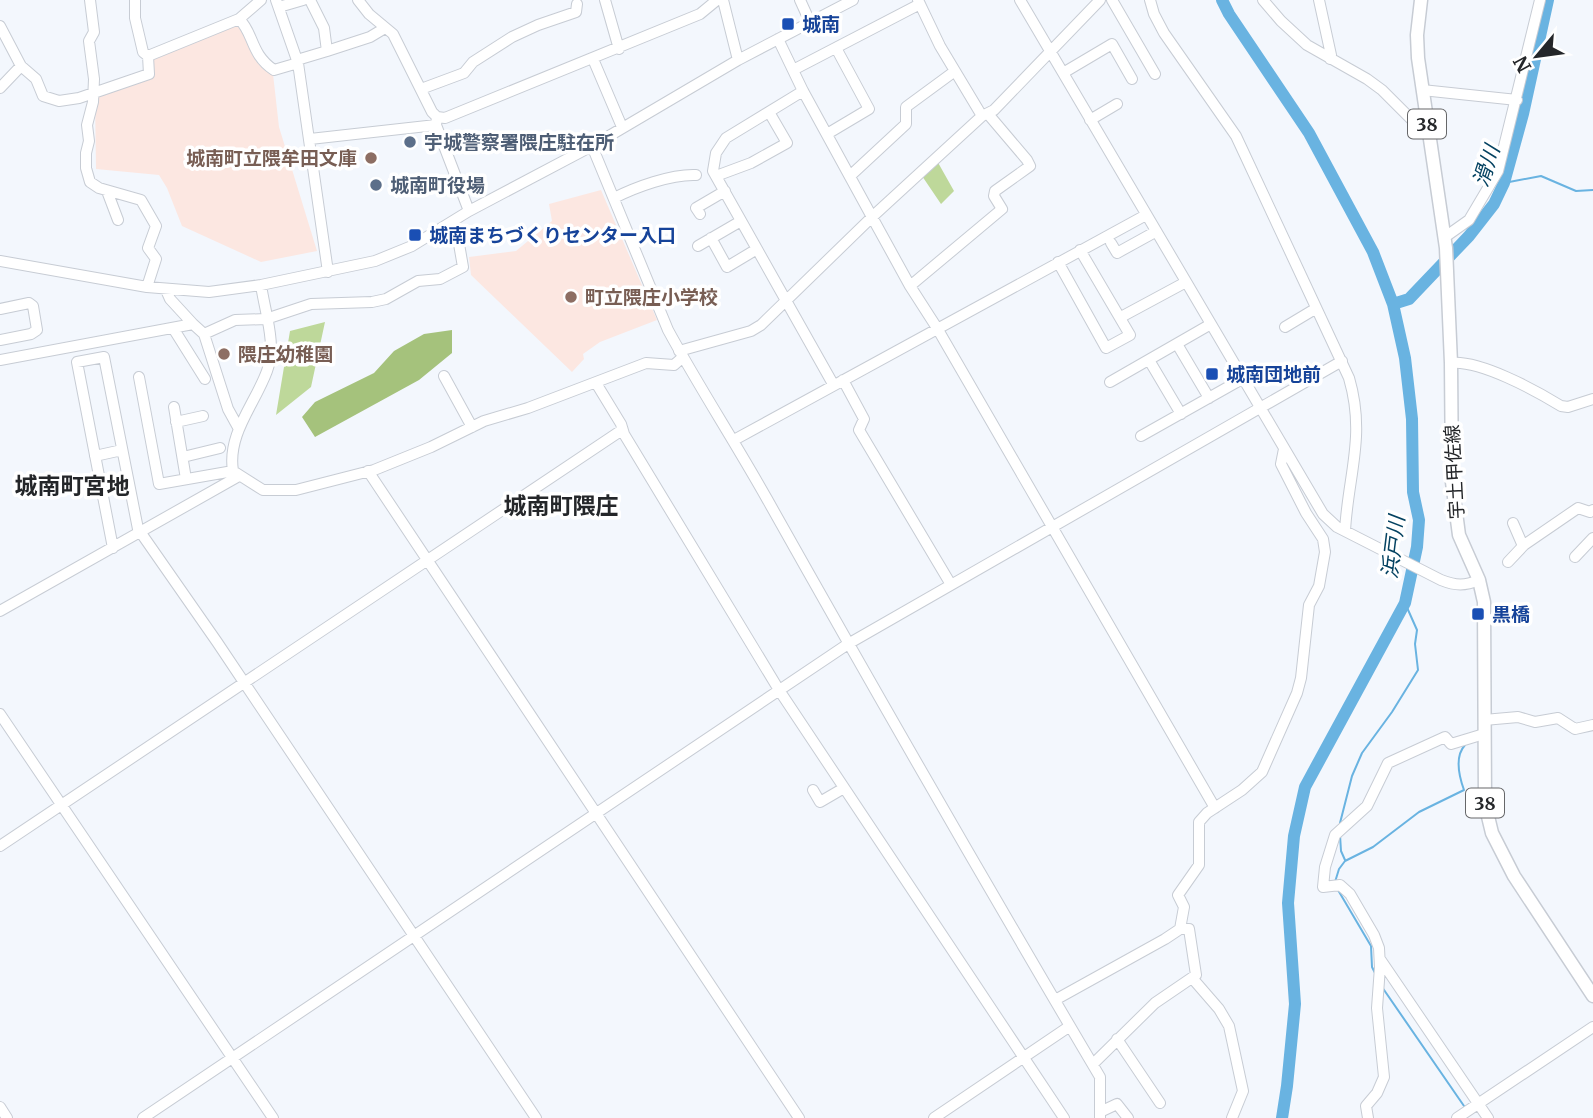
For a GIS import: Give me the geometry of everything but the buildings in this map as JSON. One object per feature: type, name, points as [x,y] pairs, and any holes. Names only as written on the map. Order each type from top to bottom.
[{"type":"main road","name":"宇土甲佐線","points":[[1421,0],[1417,35],[1422,90],[1447,268],[1455,517],[1458,535],[1479,580],[1485,621],[1485,804],[1492,833],[1514,876],[1593,996]]},
{"type":"street","points":[[90,0],[94,32],[89,41],[94,79],[87,125],[89,141],[86,168],[90,182],[99,188],[141,200],[156,226],[148,248],[156,259],[147,287]]},
{"type":"street","points":[[0,26],[21,66],[36,79],[43,96],[59,101],[79,98],[149,74],[148,56],[143,52],[135,18],[135,0]]},
{"type":"street","points":[[148,56],[239,19],[261,0]]},
{"type":"street","points":[[303,0],[278,4],[297,61],[328,272]]},
{"type":"street","points":[[310,0],[324,28],[327,51]]},
{"type":"street","points":[[359,0],[369,15],[393,34],[436,121],[469,211]]},
{"type":"street","points":[[605,0],[619,49]]},
{"type":"street","points":[[310,139],[445,118],[700,14],[717,0]]},
{"type":"street","points":[[723,0],[738,60]]},
{"type":"street","points":[[800,0],[810,22]]},
{"type":"street","points":[[0,261],[166,290],[209,292],[328,272],[394,255],[469,211],[592,146],[738,60],[853,0]]},
{"type":"street","points":[[1020,0],[1323,514],[1348,533],[1441,580],[1454,585],[1466,585],[1479,580]]},
{"type":"street","points":[[139,377],[159,484],[236,474],[262,490],[296,491],[368,471],[431,447],[472,427],[646,363],[674,365],[681,354],[751,331],[872,217],[985,115],[994,110],[1100,0]]},
{"type":"street","points":[[1112,0],[1155,74]]},
{"type":"street","points":[[1150,0],[1164,33],[1236,136],[1315,309],[1342,361],[1357,408],[1348,533]]},
{"type":"street","points":[[1264,0],[1307,45],[1374,85],[1412,120],[1427,122]]},
{"type":"street","points":[[1319,0],[1330,59]]},
{"type":"street","points":[[1445,242],[1469,220],[1498,171],[1540,0]]},
{"type":"street","points":[[793,70],[919,2],[955,72],[985,115],[1027,160],[1030,166],[995,191],[994,196],[1002,209],[910,286]]},
{"type":"street","points":[[421,89],[464,72],[473,62],[512,37],[576,12],[577,4]]},
{"type":"street","points":[[239,19],[254,47],[274,69],[370,37],[385,28]]},
{"type":"street","points":[[778,39],[803,91],[910,286],[937,328],[1215,808]]},
{"type":"street","points":[[1063,73],[1110,41],[1132,79]]},
{"type":"street","points":[[827,134],[869,110],[836,48]]},
{"type":"street","points":[[593,59],[622,127]]},
{"type":"street","points":[[0,88],[21,66]]},
{"type":"street","points":[[850,176],[906,124],[906,107],[955,72]]},
{"type":"street","points":[[1422,90],[1517,100]]},
{"type":"street","points":[[803,91],[726,138],[716,153],[713,171],[786,300],[864,419],[859,430],[950,583]]},
{"type":"street","points":[[1090,120],[1117,104]]},
{"type":"street","points":[[716,176],[751,163],[787,143],[769,112]]},
{"type":"street","points":[[592,146],[668,330],[1093,1064],[1100,1077],[1100,1115]]},
{"type":"street","points":[[614,198],[631,190],[682,175],[696,175]]},
{"type":"street","points":[[107,191],[118,220]]},
{"type":"street","points":[[700,214],[696,208],[725,191]]},
{"type":"street","points":[[734,440],[1146,215]]},
{"type":"street","points":[[698,246],[741,221]]},
{"type":"street","points":[[204,334],[235,320],[267,319],[311,304],[386,299],[418,281],[440,279],[463,267],[459,244],[447,225]]},
{"type":"street","points":[[1111,243],[1116,253],[1155,232]]},
{"type":"street","points":[[711,238],[727,267],[757,249]]},
{"type":"street","points":[[1058,262],[1107,348],[1130,335],[1080,250]]},
{"type":"street","points":[[1121,317],[1186,282]]},
{"type":"street","points":[[236,474],[231,453],[239,429],[268,369],[271,333],[261,285]]},
{"type":"street","points":[[166,290],[170,299],[204,334],[228,409],[239,429]]},
{"type":"street","points":[[0,309],[29,303],[33,306],[37,330],[31,334],[0,340]]},
{"type":"street","points":[[1285,327],[1315,309]]},
{"type":"street","points":[[0,360],[193,324]]},
{"type":"street","points":[[1110,382],[1211,324]]},
{"type":"street","points":[[173,328],[205,379]]},
{"type":"street","points":[[1177,344],[1209,398]]},
{"type":"street","points":[[192,358],[208,348]]},
{"type":"street","points":[[113,548],[77,362],[104,357],[140,533],[244,682],[536,1118]]},
{"type":"street","points":[[1149,360],[1181,414]]},
{"type":"street","points":[[143,1118],[848,644],[950,583],[1342,361]]},
{"type":"street","points":[[1451,363],[1463,362],[1529,387],[1561,406],[1567,407],[1593,399]]},
{"type":"street","points":[[444,376],[472,427]]},
{"type":"street","points":[[1141,436],[1244,378]]},
{"type":"street","points":[[596,383],[779,690],[1064,1118]]},
{"type":"street","points":[[174,407],[186,479]]},
{"type":"street","points":[[176,422],[203,416]]},
{"type":"street","points":[[0,846],[622,430]]},
{"type":"street","points":[[183,457],[220,449]]},
{"type":"street","points":[[1180,929],[1184,907],[1178,895],[1199,864],[1199,822],[1207,813],[1254,780],[1270,758],[1297,693],[1309,605],[1319,586],[1325,552],[1323,539],[1306,513],[1281,464],[1284,449]]},
{"type":"street","points":[[95,456],[122,450]]},
{"type":"street","points":[[368,471],[799,1118]]},
{"type":"street","points":[[0,611],[140,533],[236,474]]},
{"type":"street","points":[[1508,562],[1522,547],[1578,508],[1592,513]]},
{"type":"street","points":[[1513,523],[1522,547]]},
{"type":"street","points":[[1575,557],[1593,538]]},
{"type":"street","points":[[0,714],[273,1118]]},
{"type":"street","points":[[1484,720],[1518,717],[1535,722],[1558,718],[1575,729],[1593,725]]},
{"type":"street","points":[[1368,1118],[1366,1106],[1377,1093],[1384,1077],[1377,1008],[1379,958],[1374,935],[1350,894],[1340,885],[1323,887],[1325,867],[1335,835],[1367,806],[1388,763],[1445,737],[1451,744],[1484,734]]},
{"type":"street","points":[[813,790],[820,802],[844,788]]},
{"type":"street","points":[[1055,1000],[1180,929],[1189,929],[1196,975],[1160,999],[1093,1064]]},
{"type":"street","points":[[1379,958],[1488,1118]]},
{"type":"street","points":[[1193,979],[1219,1009],[1229,1026],[1243,1091],[1232,1118]]},
{"type":"street","points":[[934,1118],[1070,1026]]},
{"type":"street","points":[[1457,1118],[1593,1027]]},
{"type":"street","points":[[1117,1040],[1160,1103]]},
{"type":"street","points":[[1100,1115],[1117,1104],[1128,1118]]},
{"type":"street","points":[[0,1107],[8,1118]]},
{"type":"shaded area","points":[[233,24],[239,27],[263,69],[273,74],[279,127],[317,251],[261,262],[182,226],[159,175],[96,169],[95,95],[150,78],[152,59]]},
{"type":"shaded area","name":"町立隈庄小学校","points":[[601,190],[657,320],[600,342],[583,354],[584,359],[572,372],[471,275],[469,257],[516,251],[552,221],[549,204]]},
{"type":"green space","points":[[936,159],[954,191],[941,204],[920,173]]},
{"type":"green space","points":[[325,322],[311,387],[276,415],[290,331]]},
{"type":"green space","points":[[452,330],[452,353],[419,380],[315,437],[302,417],[315,402],[374,373],[394,351],[424,334]]},
{"type":"waterway","name":"浜戸川","points":[[1222,0],[1309,133],[1373,252],[1393,304],[1405,358],[1412,419],[1413,492],[1419,520],[1417,547],[1405,603],[1305,787],[1294,836],[1288,903],[1295,1004],[1282,1118]]},
{"type":"waterway","name":"滑川","points":[[1393,304],[1409,299],[1469,236],[1494,204],[1504,183],[1523,114],[1548,0]]},
{"type":"waterway","points":[[1504,183],[1541,176],[1576,191],[1593,190]]},
{"type":"waterway","points":[[1340,823],[1352,776],[1362,753],[1418,670],[1415,644],[1417,630],[1405,603]]},
{"type":"waterway","points":[[1335,882],[1345,861],[1373,847],[1419,812],[1464,790],[1459,761],[1465,745]]},
{"type":"waterway","points":[[1340,835],[1341,851],[1345,860]]},
{"type":"waterway","points":[[1338,890],[1371,946],[1375,973]]},
{"type":"waterway","points":[[1382,987],[1464,1106]]},
{"type":"place","name":"城南","points":[[788,24]]},
{"type":"place","name":"宇城警察署隈庄駐在所","points":[[410,142]]},
{"type":"place","name":"城南町立隈牟田文庫","points":[[371,158]]},
{"type":"place","name":"城南町役場","points":[[376,185]]},
{"type":"place","name":"城南まちづくりセンター入口","points":[[415,235]]},
{"type":"place","name":"町立隈庄小学校","points":[[571,297]]},
{"type":"place","name":"隈庄幼稚園","points":[[224,354]]},
{"type":"place","name":"城南団地前","points":[[1212,374]]},
{"type":"place","name":"黒橋","points":[[1478,614]]},
{"type":"district","name":"城南町宮地","points":[[72,485]]},
{"type":"district","name":"城南町隈庄","points":[[561,505]]}]
